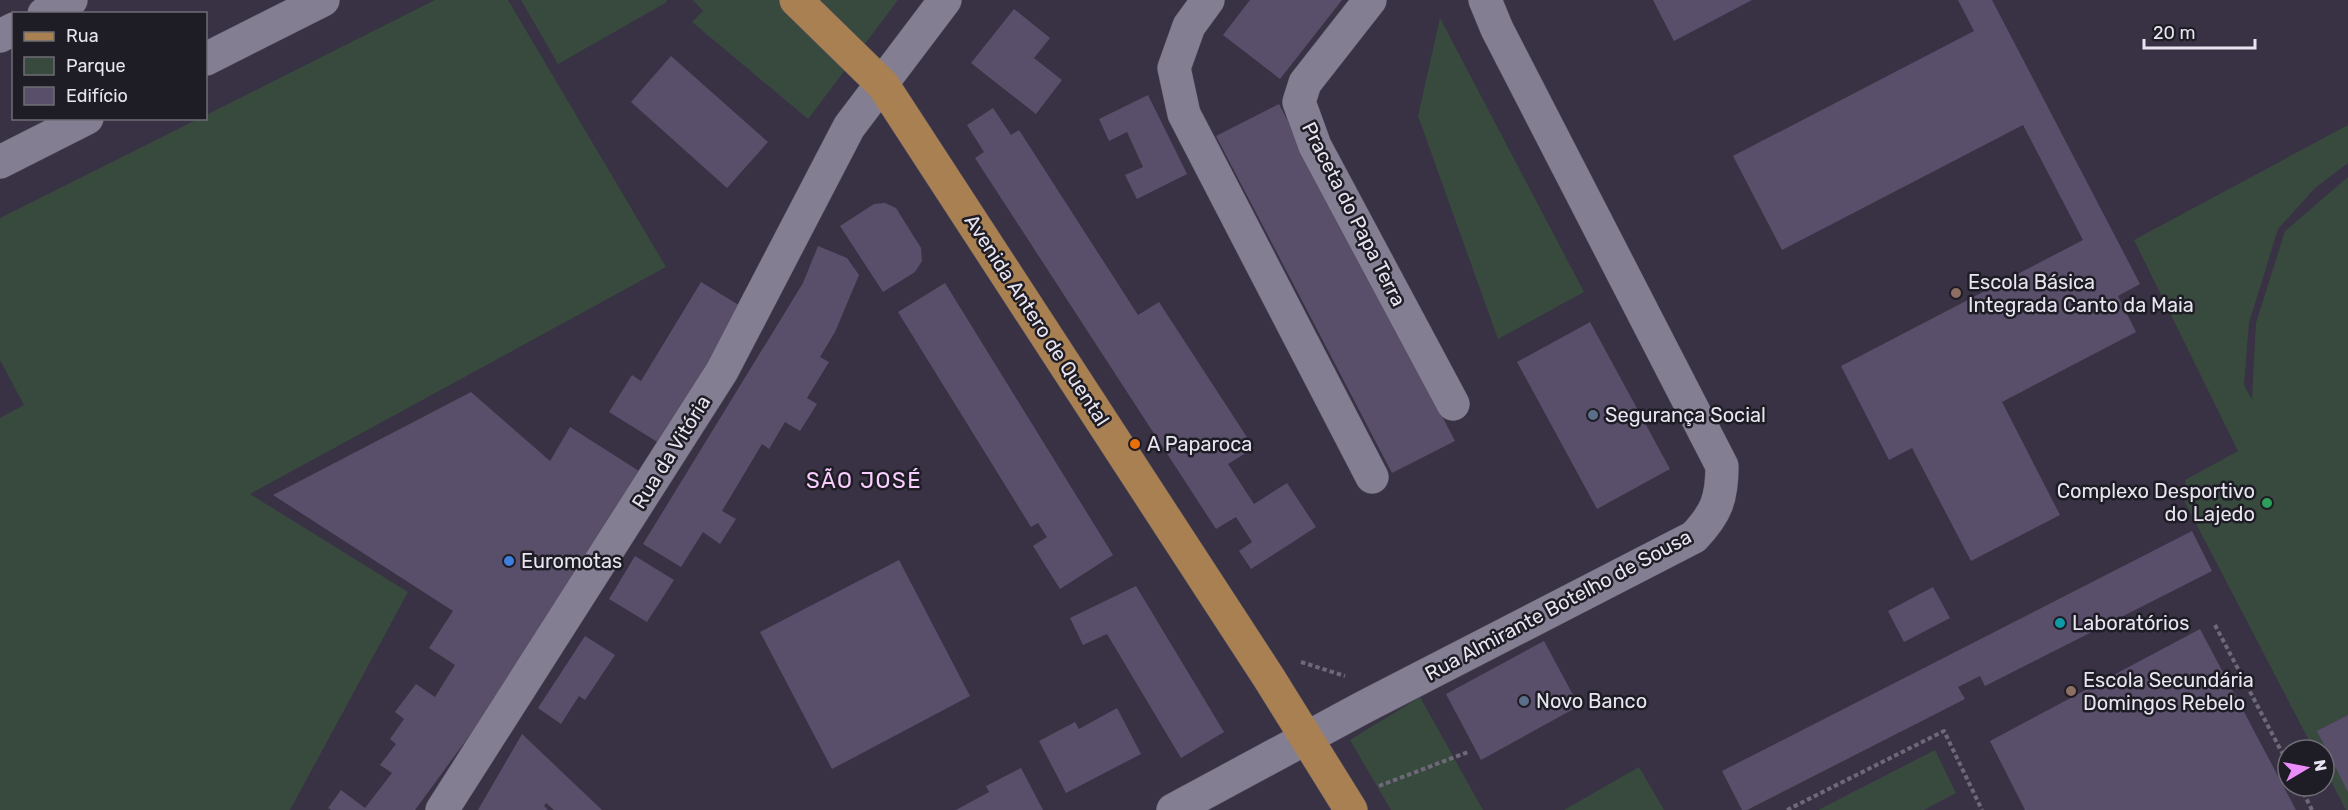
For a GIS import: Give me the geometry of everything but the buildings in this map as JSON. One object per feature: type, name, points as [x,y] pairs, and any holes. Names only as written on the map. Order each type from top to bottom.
[{"type":"main road","name":"Avenida Antero de Quental","points":[[796,0],[883,85],[1250,648],[1305,739],[1348,804]]},
{"type":"street","points":[[48,12],[71,0]]},
{"type":"street","points":[[207,58],[323,0]]},
{"type":"street","name":"Rua da Vitória","points":[[442,810],[722,371],[849,127],[945,0]]},
{"type":"street","points":[[1208,0],[1189,26],[1174,68],[1184,114],[1372,477]]},
{"type":"street","name":"Praceta do Papa Terra","points":[[1370,0],[1305,82],[1299,102],[1315,146],[1453,405]]},
{"type":"street","name":"Rua Almirante Botelho de Sousa","points":[[1173,810],[1694,537],[1710,520],[1719,502],[1722,466],[1497,29],[1485,0]]},
{"type":"street","points":[[0,162],[83,120]]},
{"type":"path","points":[[2215,625],[2276,741]]},
{"type":"path","points":[[1787,810],[1944,731],[1982,810]]},
{"type":"path","points":[[1348,804],[1468,752]]},
{"type":"green space","points":[[435,0],[508,0],[666,267],[250,494],[408,592],[290,810],[0,810],[0,418],[24,405],[0,360],[0,218],[196,120],[207,120],[207,114]]},
{"type":"green space","points":[[521,0],[666,0],[667,2],[558,64]]},
{"type":"green space","points":[[693,0],[898,0],[808,119],[692,22],[703,11]]},
{"type":"green space","points":[[1440,18],[1584,292],[1498,339],[1418,116]]},
{"type":"green space","name":"Complexo Desportivo do Lajedo","points":[[2348,125],[2348,163],[2315,188],[2278,229],[2249,323],[2244,385],[2252,400],[2256,323],[2285,231],[2348,177],[2348,810],[2336,791],[2336,738],[2308,738],[2177,487],[2186,483],[2185,480],[2238,451],[2134,240]]},
{"type":"green space","points":[[1420,697],[1483,810],[1391,810],[1350,740]]},
{"type":"green space","points":[[1935,750],[1956,793],[1924,810],[1818,810]]},
{"type":"green space","points":[[1639,767],[1664,810],[1564,810]]},
{"type":"place","name":"Escola Básica Integrada Canto da Maia","points":[[1956,293]]},
{"type":"place","name":"Segurança Social","points":[[1593,415]]},
{"type":"place","name":"A Paparoca","points":[[1135,444]]},
{"type":"place","name":"Complexo Desportivo do Lajedo","points":[[2267,503]]},
{"type":"place","name":"Euromotas","points":[[509,561]]},
{"type":"place","name":"Laboratórios","points":[[2060,623]]},
{"type":"place","name":"Escola Secundária Domingos Rebelo","points":[[2071,691]]},
{"type":"place","name":"Novo Banco","points":[[1524,701]]},
{"type":"district","name":"SÃO JOSÉ","points":[[864,480]]}]
